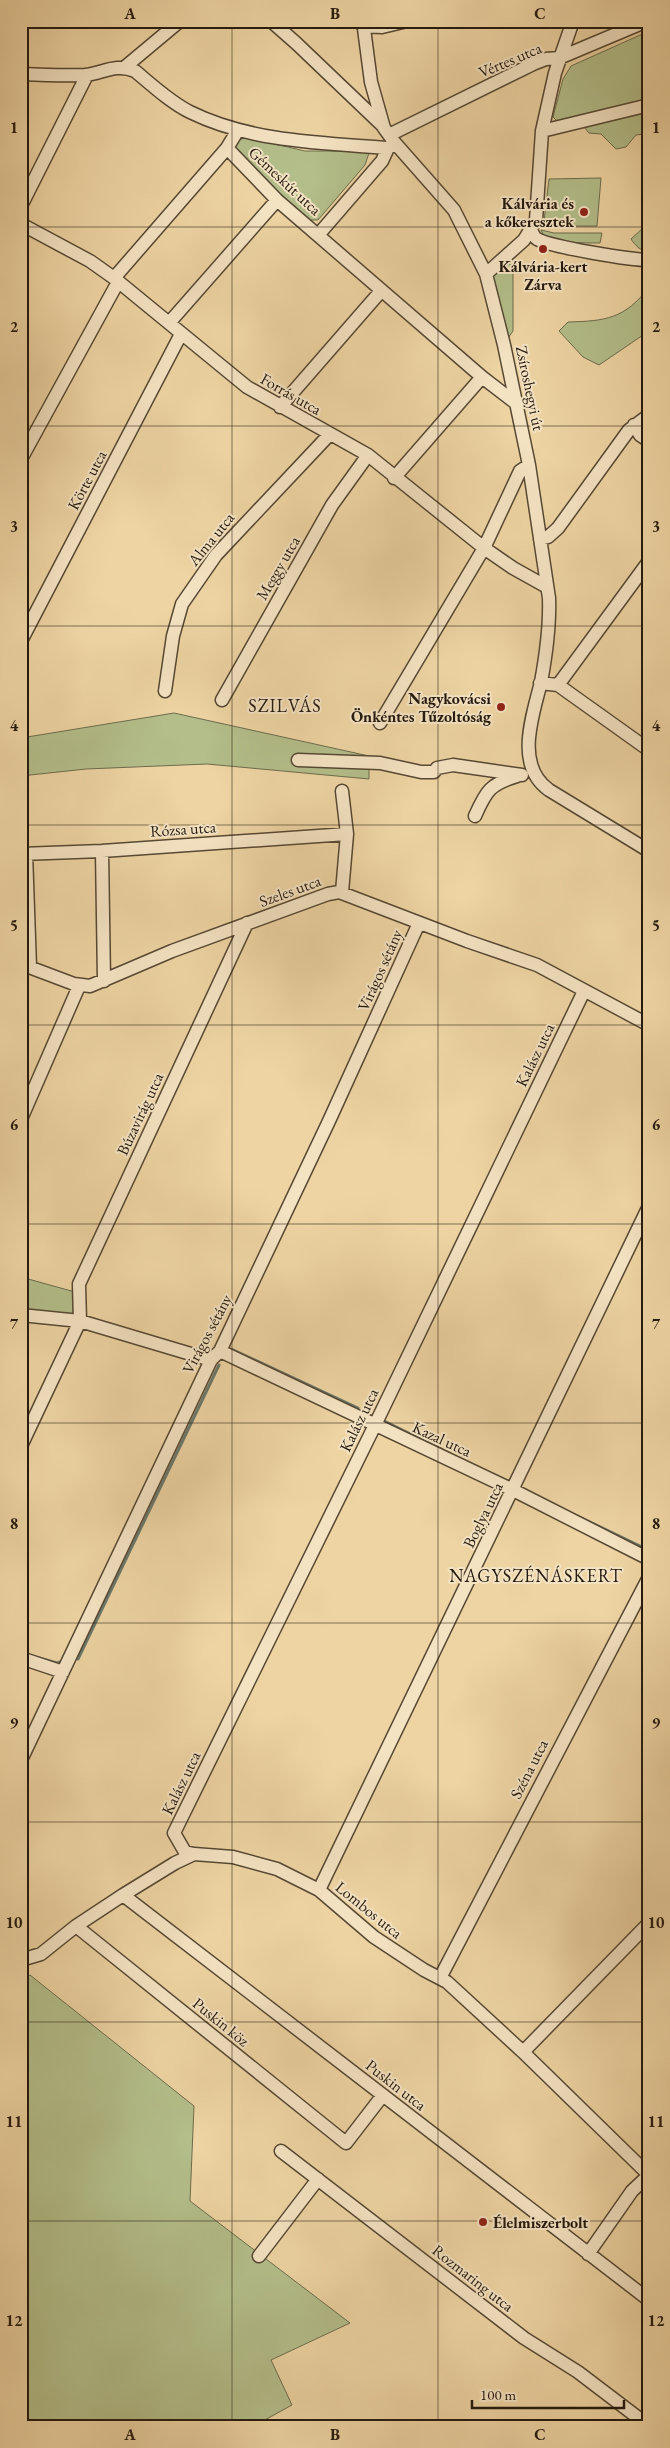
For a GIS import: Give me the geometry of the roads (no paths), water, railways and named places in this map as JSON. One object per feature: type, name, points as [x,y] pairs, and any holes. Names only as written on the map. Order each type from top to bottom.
[{"type":"street","points":[[21,74],[87,74],[126,67],[180,21]]},
{"type":"street","points":[[271,21],[296,43],[389,138]]},
{"type":"street","points":[[363,24],[382,27],[407,21]]},
{"type":"street","points":[[486,274],[504,259],[529,232],[536,214],[542,132],[559,58],[573,21]]},
{"type":"street","name":"Vértes utca","points":[[389,138],[533,64],[546,59],[559,58],[647,21]]},
{"type":"street","name":"Zsíroshegyi út","points":[[363,24],[371,82],[389,138],[454,210],[486,274],[529,464],[547,587],[549,617],[540,682],[529,733],[529,746],[537,778]]},
{"type":"street","name":"Gémeskút utca","points":[[126,67],[135,71],[189,112],[238,130],[227,148],[277,200],[319,234],[381,291],[516,404]]},
{"type":"street","points":[[21,206],[87,74]]},
{"type":"street","points":[[542,132],[649,105]]},
{"type":"street","points":[[238,130],[289,140],[389,138]]},
{"type":"street","points":[[319,234],[382,161],[389,138]]},
{"type":"street","points":[[21,459],[116,280],[227,148]]},
{"type":"street","points":[[169,323],[277,200]]},
{"type":"street","name":"Forrás utca","points":[[21,224],[90,261],[247,387],[368,455],[394,478],[484,548],[513,568],[547,587]]},
{"type":"street","points":[[529,232],[539,240],[558,245],[649,260]]},
{"type":"street","points":[[280,407],[381,291]]},
{"type":"street","name":"Körte utca","points":[[21,641],[181,334]]},
{"type":"street","points":[[394,478],[482,377]]},
{"type":"street","points":[[540,539],[548,537],[558,528],[634,425],[649,415]]},
{"type":"street","points":[[634,425],[640,435],[649,441]]},
{"type":"street","name":"Alma utca","points":[[165,691],[173,636],[182,604],[216,555],[330,434]]},
{"type":"street","name":"Meggy utca","points":[[222,700],[332,505],[368,455]]},
{"type":"street","points":[[380,723],[484,548],[516,477],[529,464]]},
{"type":"street","points":[[558,685],[649,561]]},
{"type":"street","points":[[540,682],[558,685],[649,750]]},
{"type":"street","points":[[298,760],[380,763],[421,772],[434,772],[437,768],[453,765],[537,778],[549,790],[649,851]]},
{"type":"street","points":[[475,816],[488,789],[503,780],[522,775]]},
{"type":"street","points":[[342,791],[347,834],[342,892]]},
{"type":"street","name":"Rózsa utca","points":[[23,854],[102,851],[347,834]]},
{"type":"street","points":[[102,851],[104,981]]},
{"type":"street","points":[[21,1118],[80,986],[26,966],[23,854]]},
{"type":"street","name":"Szeles utca","points":[[80,986],[104,981],[172,951],[328,894],[342,892],[419,923],[537,965],[649,1025]]},
{"type":"street","name":"Búzavirág utca","points":[[80,1321],[79,1284],[247,923]]},
{"type":"street","name":"Virágos sétány","points":[[21,1760],[333,1112],[419,923]]},
{"type":"street","name":"Kalász utca","points":[[194,1854],[185,1852],[174,1833],[375,1425],[584,991]]},
{"type":"street","name":"Boglya utca","points":[[319,1890],[649,1206]]},
{"type":"street","name":"Kazal utca","points":[[21,1314],[80,1321],[216,1355],[375,1425],[513,1490],[649,1559]]},
{"type":"street","points":[[21,1446],[80,1321]]},
{"type":"street","name":"Széna utca","points":[[440,1978],[649,1577]]},
{"type":"street","points":[[21,1658],[63,1672]]},
{"type":"street","points":[[21,1960],[41,1954],[76,1926],[175,1863],[194,1854]]},
{"type":"street","name":"Lombos utca","points":[[194,1854],[233,1857],[277,1870],[319,1890],[374,1937],[424,1970],[440,1978],[460,1993],[649,2175]]},
{"type":"street","name":"Puskin utca","points":[[123,1896],[649,2300]]},
{"type":"street","points":[[523,2052],[649,1923]]},
{"type":"street","name":"Puskin köz","points":[[76,1926],[346,2143],[383,2095]]},
{"type":"street","name":"Rozmaring utca","points":[[281,2151],[524,2338],[578,2372],[649,2426]]},
{"type":"street","points":[[588,2254],[632,2191],[649,2175]]},
{"type":"street","points":[[259,2256],[318,2178]]},
{"type":"waterway","points":[[231,1349],[358,1408]]},
{"type":"waterway","points":[[78,1659],[219,1365]]},
{"type":"waterway","points":[[384,1421],[449,1453]]},
{"type":"waterway","points":[[573,1514],[640,1546]]},
{"type":"waterway","points":[[39,1658],[57,1663],[64,1661]]},
{"type":"place","name":"Kálvária és a kőkeresztek","points":[[584,212]]},
{"type":"place","name":"Kálvária-kert Zárva","points":[[543,249]]},
{"type":"place","name":"Nagykovácsi Önkéntes Tűzoltóság","points":[[501,707]]},
{"type":"place","name":"Élelmiszerbolt","points":[[483,2222]]},
{"type":"district","name":"SZILVÁS","points":[[285,705]]},
{"type":"district","name":"NAGYSZÉNÁSKERT","points":[[536,1575]]}]
